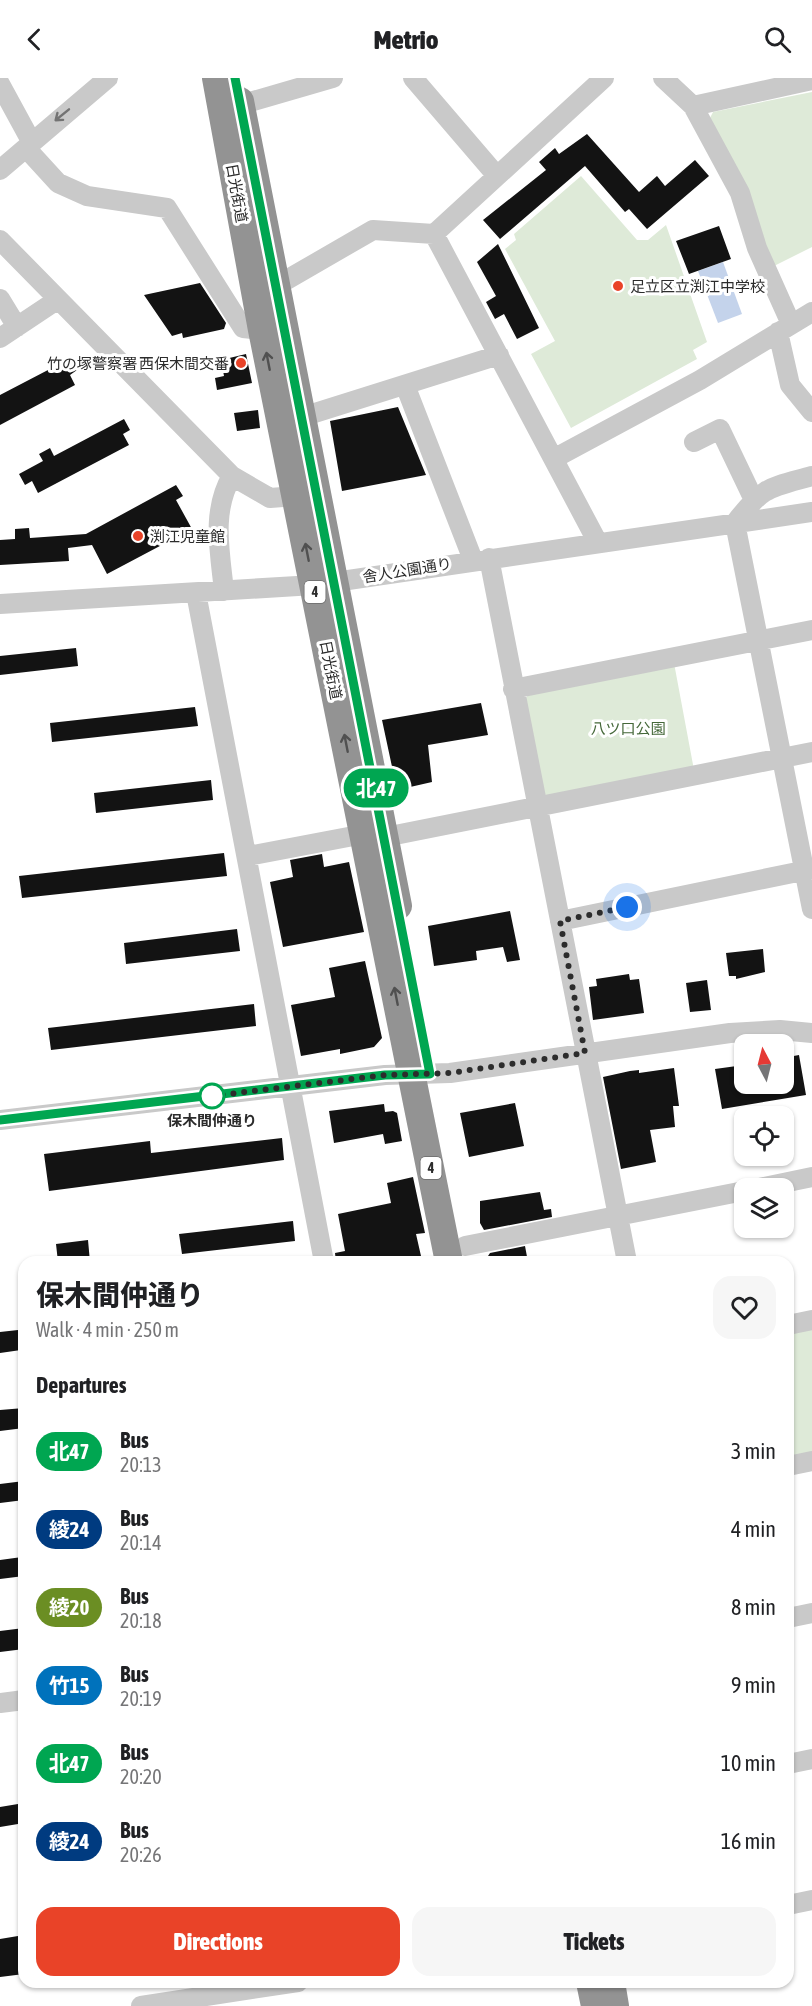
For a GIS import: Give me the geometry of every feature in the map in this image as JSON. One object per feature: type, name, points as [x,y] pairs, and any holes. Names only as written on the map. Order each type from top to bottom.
[{"type":"highway","name":"日光街道","points":[[206,79],[233,97],[276,286],[302,417],[325,583],[421,1074],[461,1256]]},
{"type":"highway","name":"日光街道","points":[[233,97],[262,330],[296,496],[325,583]]},
{"type":"highway","points":[[591,1988],[595,2006]]},
{"type":"highway","points":[[612,1988],[615,2006]]},
{"type":"street","points":[[0,170],[108,78]]},
{"type":"street","points":[[233,97],[333,78]]},
{"type":"street","points":[[413,78],[497,176]]},
{"type":"street","points":[[276,286],[373,230],[434,234],[604,78]]},
{"type":"street","points":[[663,78],[693,106],[740,193],[785,328],[790,385],[812,412]]},
{"type":"street","points":[[693,106],[812,80]]},
{"type":"street","points":[[0,84],[28,145],[58,183],[87,196],[167,208],[243,328],[262,330]]},
{"type":"street","points":[[434,234],[555,458],[598,543]]},
{"type":"street","points":[[0,240],[232,476],[270,498],[296,496]]},
{"type":"street","points":[[0,299],[17,327]]},
{"type":"street","points":[[0,338],[57,300]]},
{"type":"street","points":[[555,458],[700,380],[812,312]]},
{"type":"street","points":[[302,417],[499,356]]},
{"type":"street","points":[[405,385],[481,559],[513,689],[538,807],[626,1256]]},
{"type":"street","points":[[694,442],[720,429],[753,498]]},
{"type":"street","points":[[224,591],[218,517],[226,487],[232,476]]},
{"type":"street","points":[[812,476],[768,489],[753,498],[735,523],[782,758],[808,870],[812,909]]},
{"type":"street","name":"舎人公園通り","points":[[0,604],[325,583],[812,512]]},
{"type":"street","points":[[196,593],[323,1256]]},
{"type":"street","points":[[513,689],[812,630]]},
{"type":"street","points":[[248,856],[538,807],[812,752]]},
{"type":"street","points":[[560,921],[808,870]]},
{"type":"street","points":[[0,1120],[421,1074],[758,1030],[812,1033]]},
{"type":"street","points":[[794,1181],[812,1177]]},
{"type":"street","points":[[461,1256],[618,1217],[734,1193]]},
{"type":"street","points":[[794,1324],[812,1320]]},
{"type":"street","points":[[794,1465],[812,1461]]},
{"type":"street","points":[[794,1617],[812,1613]]},
{"type":"street","points":[[0,1703],[18,1701]]},
{"type":"street","points":[[794,1763],[812,1759]]},
{"type":"street","points":[[794,1904],[812,1900]]},
{"type":"street","points":[[141,2006],[186,1995],[246,1988]]},
{"type":"green space","points":[[812,92],[812,247],[774,266],[709,120],[713,112]]},
{"type":"green space","points":[[581,176],[637,240],[648,240],[666,225],[707,342],[693,350],[697,359],[571,428],[531,354],[555,341],[505,249],[516,240],[514,234]]},
{"type":"green space","name":"八ツ口公園","points":[[674,663],[694,770],[554,798],[544,794],[524,700],[530,693]]},
{"type":"green space","points":[[812,1327],[812,1455],[794,1459],[794,1331]]},
{"type":"water","points":[[723,262],[742,314],[718,323],[698,271]]},
{"type":"building","points":[[587,134],[639,192],[657,176],[665,186],[695,160],[709,176],[647,229],[629,209],[625,212],[585,166],[500,239],[483,220],[546,170],[539,162],[555,148],[559,154]]},
{"type":"building","points":[[719,226],[731,259],[689,274],[676,241]]},
{"type":"building","points":[[498,244],[539,328],[517,339],[504,314],[495,319],[486,302],[496,296],[477,262]]},
{"type":"building","points":[[200,283],[226,323],[224,329],[183,338],[182,333],[172,336],[144,295]]},
{"type":"building","points":[[246,354],[252,383],[217,390],[215,378],[224,376],[221,360]]},
{"type":"building","points":[[71,358],[77,370],[70,375],[75,385],[0,425],[0,395]]},
{"type":"building","points":[[398,407],[426,475],[342,491],[330,421]]},
{"type":"building","points":[[258,410],[260,428],[237,431],[234,413]]},
{"type":"building","points":[[124,419],[130,430],[123,434],[129,445],[38,493],[32,481],[25,485],[19,474],[43,461],[39,454],[50,448],[54,456]]},
{"type":"building","points":[[176,485],[183,496],[176,500],[192,529],[107,574],[92,545],[68,548],[69,561],[0,565],[0,540],[15,539],[15,529],[29,528],[30,538],[86,534]]},
{"type":"building","points":[[76,648],[78,666],[0,675],[0,656]]},
{"type":"building","points":[[481,703],[488,735],[428,745],[432,782],[397,790],[382,720]]},
{"type":"building","points":[[195,707],[198,726],[52,742],[50,723]]},
{"type":"building","points":[[211,780],[213,800],[96,813],[94,793]]},
{"type":"building","points":[[224,853],[227,876],[22,898],[19,876]]},
{"type":"building","points":[[322,854],[324,867],[349,862],[364,932],[283,947],[270,882],[293,877],[290,860]]},
{"type":"building","points":[[510,911],[520,960],[507,962],[503,947],[476,951],[477,960],[434,966],[428,926]]},
{"type":"building","points":[[237,929],[240,951],[126,964],[124,943]]},
{"type":"building","points":[[763,949],[765,972],[736,979],[736,976],[729,976],[726,953]]},
{"type":"building","points":[[365,961],[382,1038],[374,1047],[340,1054],[340,1049],[301,1056],[291,1005],[335,997],[329,968]]},
{"type":"building","points":[[629,974],[630,980],[639,979],[644,1013],[593,1020],[589,987],[597,986],[596,979]]},
{"type":"building","points":[[707,980],[711,1010],[690,1012],[686,983]]},
{"type":"building","points":[[254,1004],[256,1026],[51,1050],[48,1028]]},
{"type":"building","points":[[799,1055],[806,1095],[722,1109],[715,1069],[734,1066],[734,1094],[794,1094],[794,1056]]},
{"type":"building","points":[[674,1068],[679,1106],[673,1106],[675,1127],[650,1130],[656,1162],[621,1169],[603,1077],[630,1071],[639,1070],[639,1073]]},
{"type":"building","points":[[515,1103],[524,1146],[469,1157],[460,1113]]},
{"type":"building","points":[[384,1104],[385,1112],[397,1113],[402,1141],[385,1144],[383,1134],[334,1143],[329,1111]]},
{"type":"building","points":[[282,1138],[284,1160],[49,1191],[44,1154],[150,1141],[151,1153]]},
{"type":"building","points":[[413,1177],[425,1233],[416,1234],[421,1256],[335,1256],[335,1253],[345,1251],[338,1214],[391,1203],[387,1183]]},
{"type":"building","points":[[540,1192],[544,1210],[551,1209],[552,1217],[484,1230],[480,1223],[480,1201]]},
{"type":"building","points":[[293,1221],[295,1241],[182,1254],[179,1234]]},
{"type":"building","points":[[88,1240],[89,1256],[57,1256],[56,1244]]},
{"type":"building","points":[[525,1246],[527,1256],[488,1256],[490,1253]]},
{"type":"building","points":[[18,1330],[18,1350],[0,1353],[0,1332]]},
{"type":"building","points":[[18,1408],[18,1429],[0,1431],[0,1410]]},
{"type":"building","points":[[18,1482],[18,1501],[0,1503],[0,1484]]},
{"type":"building","points":[[18,1558],[18,1577],[0,1579],[0,1560]]},
{"type":"building","points":[[18,1629],[18,1650],[0,1652],[0,1631]]},
{"type":"building","points":[[18,1804],[18,1824],[0,1827],[0,1807]]},
{"type":"building","points":[[18,1936],[18,1975],[0,1977],[0,1939]]},
{"type":"bus line","name":"北47","points":[[0,1120],[385,1075],[430,1074],[336,581],[235,78]]},
{"type":"place","name":"足立区立渕江中学校","points":[[618,286]]},
{"type":"place","name":"竹の塚警察署 西保木間交番","points":[[241,363]]},
{"type":"place","name":"渕江児童館","points":[[138,536]]},
{"type":"place","name":"保木間仲通り","points":[[212,1096]]},
{"type":"route","points":[[212,1096],[385,1075],[450,1073],[585,1053],[560,921],[627,907]]}]
